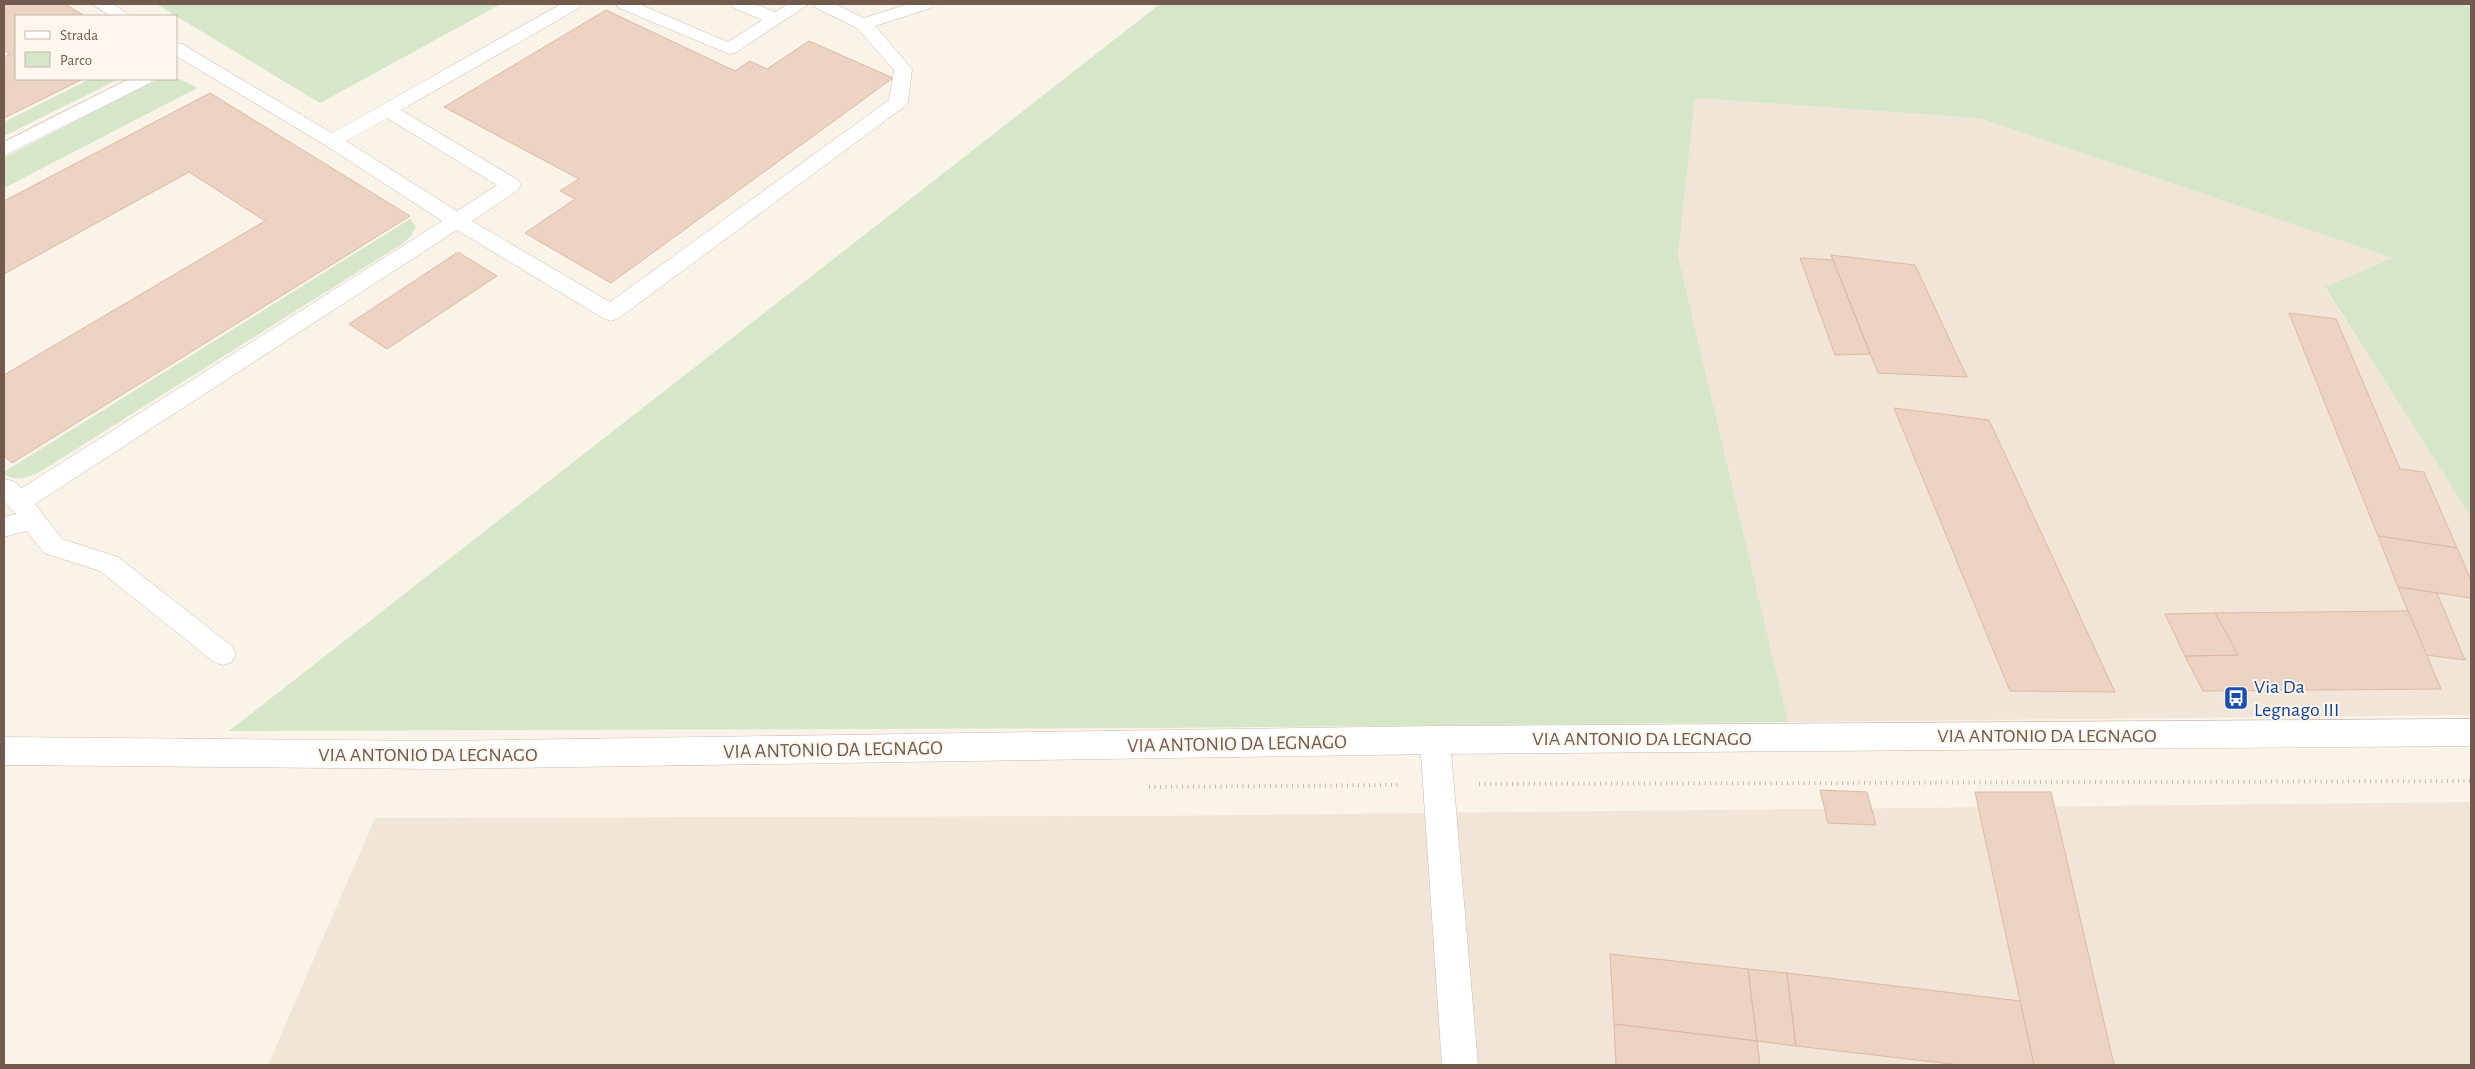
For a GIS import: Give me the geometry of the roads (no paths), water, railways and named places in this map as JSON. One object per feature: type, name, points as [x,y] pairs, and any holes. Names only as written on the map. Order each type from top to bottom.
[{"type":"street","name":"VIA ANTONIO DA LEGNAGO","points":[[4,751],[440,755],[1435,740],[2471,732]]},
{"type":"street","points":[[1435,740],[1460,1065]]},
{"type":"lane","points":[[101,4],[120,15]]},
{"type":"lane","points":[[332,141],[573,4]]},
{"type":"lane","points":[[625,4],[729,49],[800,4]]},
{"type":"lane","points":[[740,4],[776,19]]},
{"type":"lane","points":[[180,55],[332,141],[457,221],[611,313],[898,102],[903,69],[863,24],[822,4]]},
{"type":"lane","points":[[863,24],[925,4]]},
{"type":"lane","points":[[4,150],[141,80]]},
{"type":"lane","points":[[4,527],[19,503],[511,185],[387,110]]},
{"type":"lane","points":[[19,503],[53,546],[109,564],[223,654]]},
{"type":"place","name":"Via Da Legnago III","points":[[2236,698]]}]
